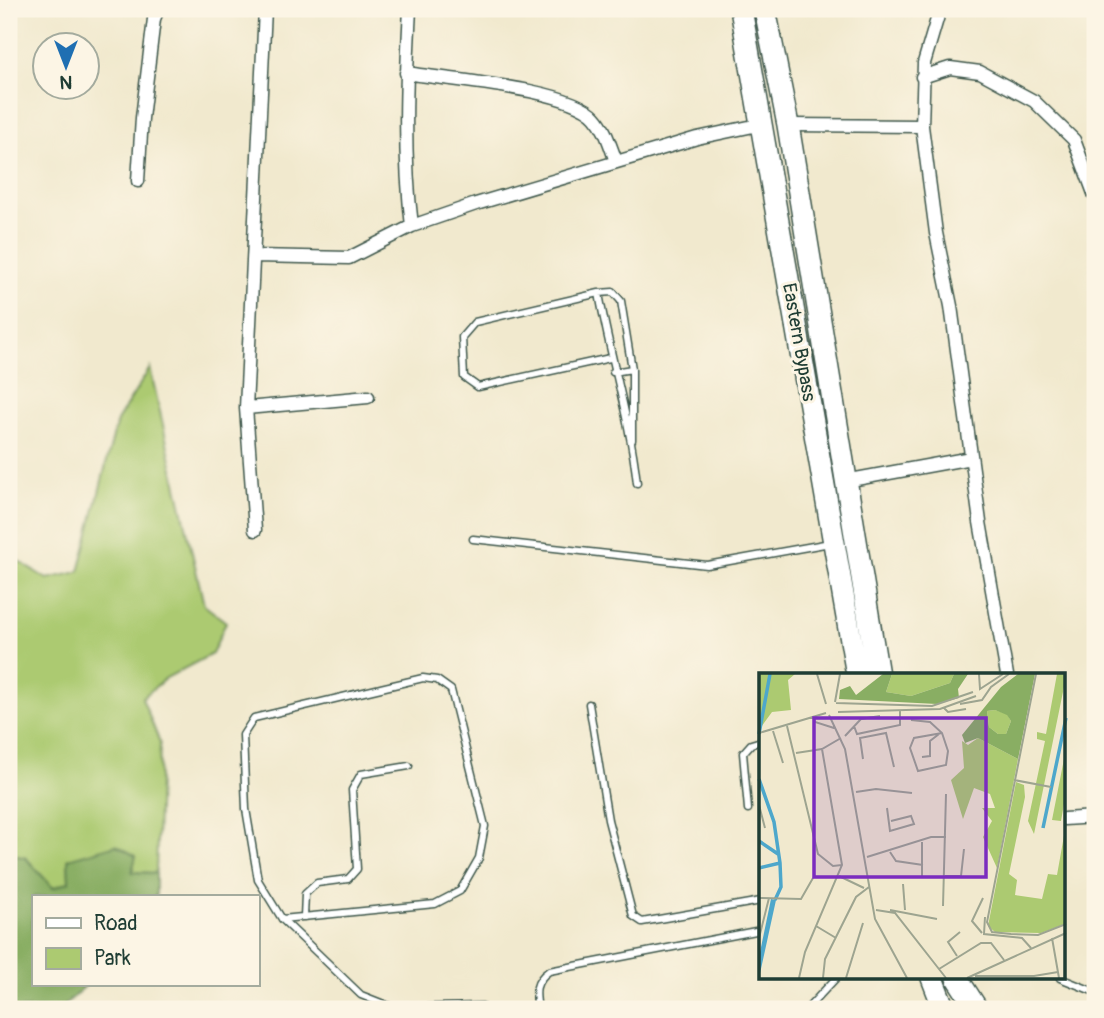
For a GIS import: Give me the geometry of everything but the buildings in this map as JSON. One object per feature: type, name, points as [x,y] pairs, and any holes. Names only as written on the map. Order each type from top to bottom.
[{"type":"highway","name":"Eastern Bypass","points":[[741,9],[857,673]]},
{"type":"highway","name":"Eastern Bypass","points":[[765,9],[788,125],[878,673]]},
{"type":"highway","points":[[932,979],[944,1009]]},
{"type":"highway","points":[[958,979],[977,1009]]},
{"type":"street","points":[[138,181],[142,118],[158,9]]},
{"type":"street","points":[[255,530],[246,408],[256,256],[265,9]]},
{"type":"street","points":[[410,9],[406,74],[407,186],[412,226]]},
{"type":"street","points":[[940,9],[924,63],[922,126],[971,458],[1007,673]]},
{"type":"street","points":[[922,77],[950,68],[980,72],[1034,101],[1074,140],[1095,196]]},
{"type":"street","points":[[406,74],[550,95],[574,103],[594,116],[605,132],[616,161]]},
{"type":"street","points":[[256,256],[349,258],[412,226],[616,161],[763,124]]},
{"type":"street","points":[[788,125],[922,126]]},
{"type":"street","points":[[246,408],[368,397]]},
{"type":"street","points":[[845,481],[971,458]]},
{"type":"street","points":[[1066,819],[1095,817]]},
{"type":"lane","points":[[610,358],[478,387],[464,377],[462,337],[475,322],[598,293],[613,292],[621,300],[632,369],[632,440],[637,483]]},
{"type":"lane","points":[[598,293],[613,372],[632,440]]},
{"type":"lane","points":[[613,372],[632,369]]},
{"type":"lane","points":[[473,539],[707,565],[835,542]]},
{"type":"lane","points":[[282,919],[435,904],[460,891],[479,858],[485,826],[451,690],[437,680],[423,678],[254,718],[243,735],[246,809],[258,880],[282,919],[361,995],[402,1009],[482,1006]]},
{"type":"lane","points":[[589,704],[608,820],[633,916],[642,922],[759,901]]},
{"type":"lane","points":[[748,809],[743,753],[751,744],[759,742]]},
{"type":"lane","points":[[304,917],[305,894],[317,883],[348,879],[357,869],[352,790],[361,774],[409,766]]},
{"type":"lane","points":[[538,1009],[535,989],[540,978],[549,971],[759,930]]},
{"type":"lane","points":[[807,1009],[835,979]]},
{"type":"lane","points":[[1062,979],[1095,992]]},
{"type":"green space","points":[[150,368],[204,605],[226,622],[212,654],[166,678],[142,698],[160,743],[156,873],[132,872],[87,855],[68,859],[69,882],[53,888],[26,858],[9,854],[9,555],[47,579],[79,572],[117,421]]},
{"type":"green space","points":[[116,845],[136,856],[132,872],[156,873],[156,895],[32,895],[32,986],[85,986],[61,1009],[9,1009],[9,854],[26,858],[53,888],[69,882],[68,859]]}]
